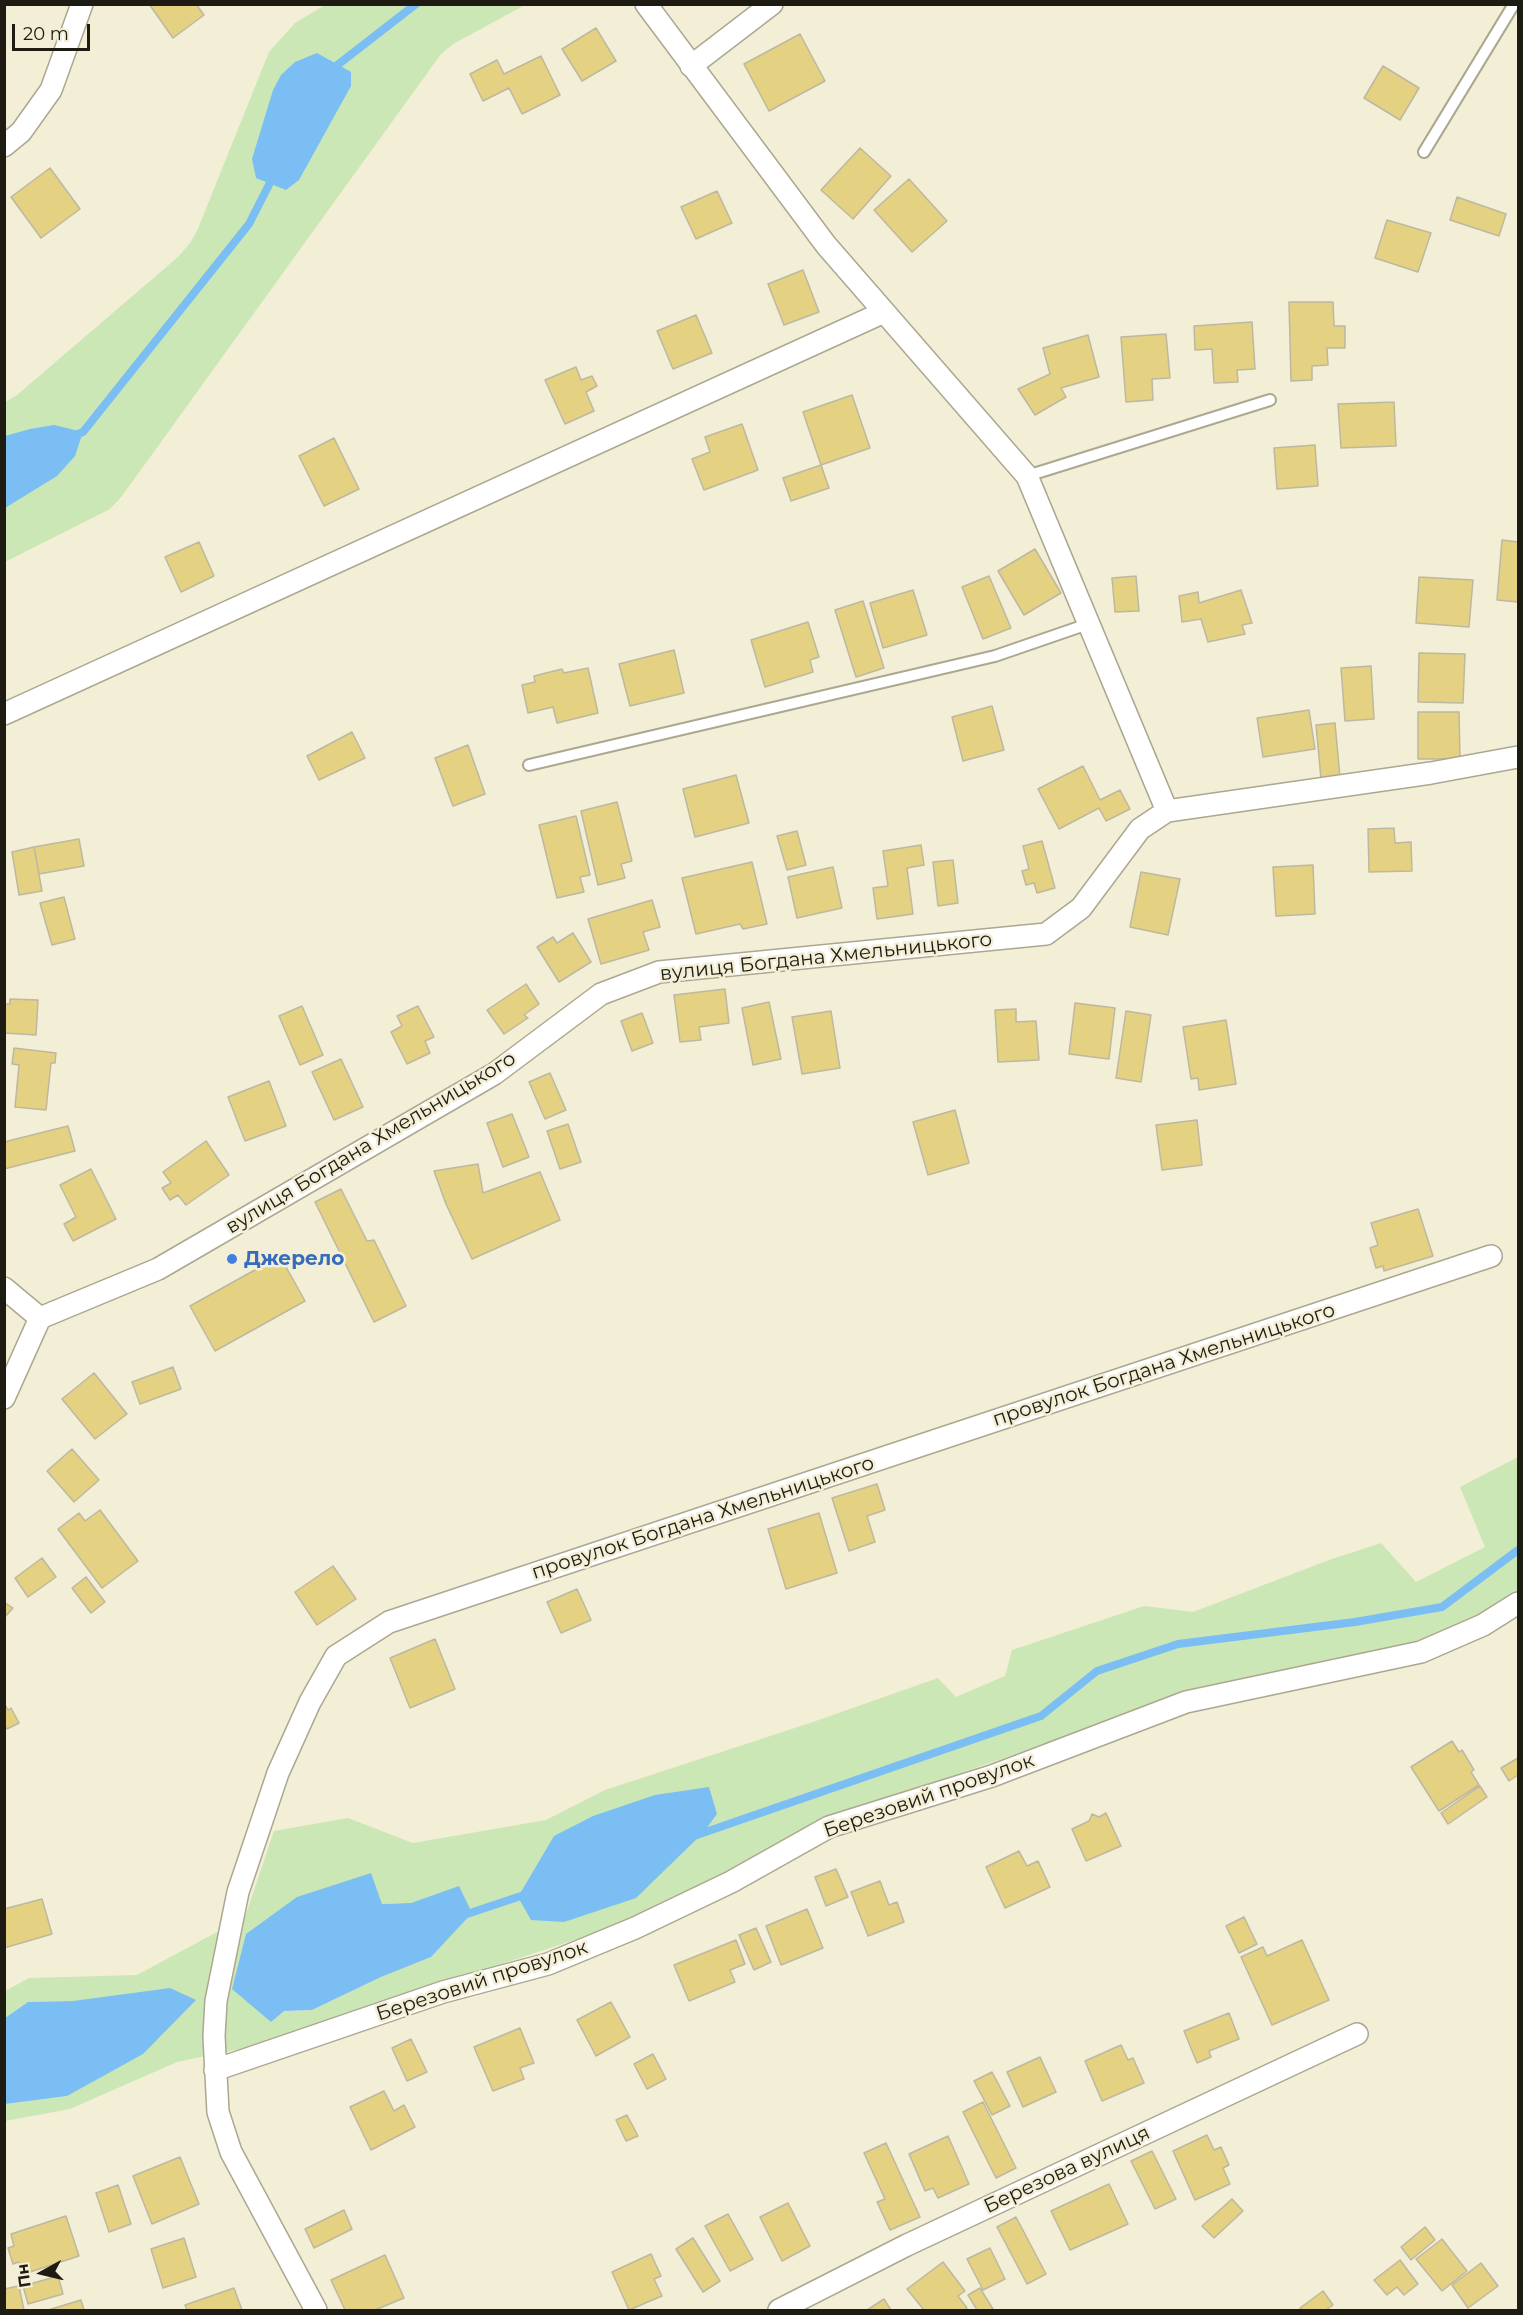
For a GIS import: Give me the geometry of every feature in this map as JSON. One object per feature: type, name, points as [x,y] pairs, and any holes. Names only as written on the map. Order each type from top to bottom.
[{"type":"street","points":[[4,146],[21,132],[51,90],[82,4]]},
{"type":"street","points":[[646,4],[826,245],[1028,476],[1167,811]]},
{"type":"street","points":[[691,66],[772,4]]},
{"type":"street","points":[[4,714],[884,312]]},
{"type":"street","name":"вулиця Богдана Хмельницького","points":[[40,1318],[158,1269],[494,1074],[601,994],[659,972],[1046,934],[1081,908],[1140,829],[1167,811],[1431,773],[1518,757]]},
{"type":"street","name":"провулок Богдана Хмельницького","points":[[316,2310],[231,2152],[218,2112],[214,2036],[216,2001],[238,1892],[278,1773],[310,1702],[336,1656],[389,1622],[1491,1256]]},
{"type":"street","points":[[4,1288],[40,1318],[4,1398]]},
{"type":"street","name":"Березовий провулок","points":[[215,2070],[443,1992],[548,1964],[635,1928],[730,1882],[829,1827],[992,1776],[1186,1702],[1422,1652],[1483,1624],[1518,1603]]},
{"type":"street","name":"Березова вулиця","points":[[779,2310],[918,2240],[1357,2034]]},
{"type":"lane","points":[[1424,152],[1514,4]]},
{"type":"lane","points":[[1028,476],[1270,400]]},
{"type":"lane","points":[[529,765],[995,656],[1088,624]]},
{"type":"green space","points":[[325,5],[525,5],[453,44],[441,54],[122,496],[110,509],[5,562],[5,402],[17,395],[178,257],[190,243],[197,231],[269,52],[295,23]]},
{"type":"green space","points":[[1518,1457],[1518,1594],[1420,1646],[1185,1695],[823,1821],[632,1921],[441,1984],[297,2037],[177,2062],[70,2109],[5,2121],[4,2104],[67,2096],[73,2001],[28,2002],[5,2018],[5,1991],[29,1978],[137,1975],[245,1917],[274,1831],[348,1818],[413,1843],[546,1820],[605,1790],[810,1723],[938,1678],[956,1697],[1005,1676],[1012,1650],[1144,1606],[1193,1612],[1329,1560],[1381,1543],[1416,1582],[1485,1547],[1460,1487]],"holes":[[[370,1873],[382,1904],[411,1903],[459,1887],[431,1957],[381,1977],[312,2010],[284,2011]]]},
{"type":"water","points":[[317,53],[351,72],[351,86],[299,180],[286,190],[256,178],[252,159],[273,90],[281,75],[295,62]]},
{"type":"water","points":[[54,425],[83,432],[75,456],[57,476],[5,508],[5,436]]},
{"type":"water","points":[[709,1787],[717,1814],[703,1833],[636,1898],[564,1922],[531,1920],[518,1897],[554,1836],[593,1816],[655,1795]]},
{"type":"water","points":[[371,1873],[382,1904],[411,1903],[459,1886],[472,1913],[431,1957],[381,1977],[312,2010],[284,2011],[271,2022],[232,1989],[246,1934],[297,1897]]},
{"type":"water","points":[[170,1988],[196,2000],[143,2054],[67,2096],[5,2104],[5,2018],[28,2002],[73,2001]]},
{"type":"building","points":[[149,4],[196,4],[204,15],[173,38]]},
{"type":"building","points":[[596,28],[616,61],[582,81],[562,49]]},
{"type":"building","points":[[800,34],[825,81],[769,111],[744,64]]},
{"type":"building","points":[[541,56],[560,95],[522,114],[509,88],[483,101],[470,74],[497,60],[504,74]]},
{"type":"building","points":[[1383,66],[1419,88],[1400,120],[1364,98]]},
{"type":"building","points":[[860,148],[891,176],[853,219],[821,190]]},
{"type":"building","points":[[50,168],[80,209],[41,238],[11,197]]},
{"type":"building","points":[[909,179],[947,221],[912,252],[874,210]]},
{"type":"building","points":[[717,191],[732,223],[696,239],[681,207]]},
{"type":"building","points":[[1457,197],[1506,214],[1499,236],[1450,220]]},
{"type":"building","points":[[1387,220],[1431,233],[1418,272],[1375,258]]},
{"type":"building","points":[[803,270],[819,312],[784,325],[768,284]]},
{"type":"building","points":[[1289,302],[1333,302],[1334,326],[1345,326],[1345,348],[1327,348],[1328,365],[1312,366],[1312,380],[1291,381]]},
{"type":"building","points":[[696,315],[712,353],[673,369],[657,331]]},
{"type":"building","points":[[1252,322],[1255,369],[1237,370],[1238,382],[1214,383],[1212,349],[1195,350],[1194,326]]},
{"type":"building","points":[[1166,334],[1170,378],[1152,379],[1153,400],[1126,402],[1121,337]]},
{"type":"building","points":[[1088,335],[1099,377],[1061,388],[1066,397],[1035,415],[1018,389],[1050,374],[1043,348]]},
{"type":"building","points":[[576,367],[581,380],[592,376],[597,386],[586,392],[594,411],[565,424],[545,380]]},
{"type":"building","points":[[852,395],[870,448],[821,465],[803,412]]},
{"type":"building","points":[[1394,402],[1396,446],[1341,448],[1338,404]]},
{"type":"building","points":[[742,424],[758,470],[704,490],[692,459],[710,452],[705,437]]},
{"type":"building","points":[[334,438],[359,489],[324,506],[299,456]]},
{"type":"building","points":[[1315,445],[1318,486],[1277,489],[1274,448]]},
{"type":"building","points":[[821,465],[829,488],[791,501],[783,478]]},
{"type":"building","points":[[1502,540],[1518,542],[1518,602],[1497,600]]},
{"type":"building","points":[[199,542],[214,576],[181,592],[165,557]]},
{"type":"building","points":[[1035,549],[1061,593],[1024,615],[998,571]]},
{"type":"building","points":[[989,576],[1011,628],[983,639],[962,587]]},
{"type":"building","points":[[1136,576],[1139,611],[1115,612],[1112,578]]},
{"type":"building","points":[[1419,577],[1473,580],[1469,627],[1416,623]]},
{"type":"building","points":[[913,590],[927,635],[883,648],[870,603]]},
{"type":"building","points":[[1241,590],[1252,623],[1242,625],[1245,634],[1208,642],[1201,619],[1182,622],[1179,596],[1198,592],[1199,603]]},
{"type":"building","points":[[863,601],[884,668],[856,677],[835,610]]},
{"type":"building","points":[[808,622],[819,657],[810,660],[813,672],[765,687],[751,640]]},
{"type":"building","points":[[674,650],[684,693],[630,706],[619,664]]},
{"type":"building","points":[[1419,653],[1465,654],[1463,703],[1418,702]]},
{"type":"building","points":[[1371,666],[1374,719],[1345,721],[1341,668]]},
{"type":"building","points":[[588,668],[598,713],[557,723],[553,707],[528,713],[522,685],[535,682],[534,676],[562,669],[564,673]]},
{"type":"building","points":[[992,706],[1004,750],[963,761],[952,717]]},
{"type":"building","points":[[1309,710],[1315,749],[1263,757],[1257,718]]},
{"type":"building","points":[[1418,712],[1459,712],[1460,759],[1418,759]]},
{"type":"building","points":[[1335,723],[1340,777],[1321,779],[1316,725]]},
{"type":"building","points":[[352,732],[365,758],[319,780],[307,756]]},
{"type":"building","points":[[468,745],[485,794],[453,806],[435,758]]},
{"type":"building","points":[[1083,766],[1100,800],[1120,790],[1130,809],[1106,821],[1099,808],[1059,829],[1038,789]]},
{"type":"building","points":[[736,775],[749,823],[695,837],[683,789]]},
{"type":"building","points":[[617,802],[632,861],[621,864],[625,878],[598,885],[581,811]]},
{"type":"building","points":[[576,816],[590,875],[580,877],[584,892],[557,898],[539,825]]},
{"type":"building","points":[[1394,828],[1395,843],[1411,842],[1412,871],[1369,872],[1368,829]]},
{"type":"building","points":[[797,831],[806,865],[787,870],[777,836]]},
{"type":"building","points":[[79,839],[84,866],[39,874],[34,847]]},
{"type":"building","points":[[1042,841],[1055,888],[1037,893],[1034,883],[1026,885],[1022,871],[1029,869],[1023,846]]},
{"type":"building","points":[[921,845],[924,865],[907,868],[913,914],[877,919],[873,888],[888,886],[883,851]]},
{"type":"building","points":[[34,847],[42,891],[19,895],[12,852]]},
{"type":"building","points":[[953,860],[958,903],[938,906],[933,862]]},
{"type":"building","points":[[752,862],[767,924],[743,929],[740,924],[696,934],[682,878]]},
{"type":"building","points":[[1313,865],[1315,914],[1276,916],[1273,867]]},
{"type":"building","points":[[833,867],[842,908],[797,918],[788,877]]},
{"type":"building","points":[[1141,872],[1180,879],[1168,935],[1130,927]]},
{"type":"building","points":[[64,897],[75,939],[52,945],[40,903]]},
{"type":"building","points":[[652,900],[660,927],[643,932],[649,950],[601,964],[588,919]]},
{"type":"building","points":[[573,933],[591,962],[559,982],[537,947],[553,937],[557,943]]},
{"type":"building","points":[[526,984],[539,1004],[524,1015],[528,1018],[504,1034],[487,1010]]},
{"type":"building","points":[[725,989],[729,1023],[699,1027],[701,1040],[680,1042],[674,995]]},
{"type":"building","points":[[10,999],[38,1000],[36,1035],[4,1033],[4,1004],[10,1004]]},
{"type":"building","points":[[769,1002],[781,1059],[753,1065],[742,1008]]},
{"type":"building","points":[[1075,1003],[1115,1008],[1109,1059],[1069,1054]]},
{"type":"building","points":[[302,1006],[323,1055],[300,1065],[279,1016]]},
{"type":"building","points":[[418,1006],[434,1037],[425,1041],[430,1053],[407,1064],[391,1032],[402,1026],[397,1016]]},
{"type":"building","points":[[1016,1009],[1016,1022],[1036,1021],[1039,1060],[998,1062],[995,1010]]},
{"type":"building","points":[[831,1011],[840,1068],[802,1074],[792,1017]]},
{"type":"building","points":[[1126,1011],[1151,1015],[1141,1082],[1116,1078]]},
{"type":"building","points":[[642,1013],[653,1043],[632,1051],[621,1021]]},
{"type":"building","points":[[1226,1020],[1236,1084],[1199,1090],[1198,1078],[1191,1079],[1183,1027]]},
{"type":"building","points":[[14,1048],[56,1053],[55,1063],[51,1063],[46,1110],[15,1107],[19,1065],[12,1064]]},
{"type":"building","points":[[341,1059],[363,1107],[334,1120],[312,1072]]},
{"type":"building","points":[[550,1073],[566,1110],[545,1119],[529,1082]]},
{"type":"building","points":[[269,1081],[286,1126],[245,1141],[228,1097]]},
{"type":"building","points":[[955,1110],[969,1163],[928,1175],[913,1122]]},
{"type":"building","points":[[512,1114],[529,1157],[503,1167],[487,1123]]},
{"type":"building","points":[[1197,1120],[1202,1165],[1162,1170],[1156,1125]]},
{"type":"building","points":[[568,1124],[581,1162],[560,1169],[547,1131]]},
{"type":"building","points":[[68,1126],[75,1151],[4,1169],[4,1142]]},
{"type":"building","points":[[206,1141],[229,1175],[186,1205],[178,1195],[170,1200],[162,1188],[171,1183],[163,1172]]},
{"type":"building","points":[[478,1164],[483,1193],[540,1172],[560,1220],[472,1259],[446,1204],[434,1171]]},
{"type":"building","points":[[91,1169],[116,1219],[73,1241],[64,1224],[76,1217],[60,1185]]},
{"type":"building","points":[[341,1189],[367,1241],[374,1240],[406,1306],[374,1322],[315,1202]]},
{"type":"building","points":[[1418,1209],[1433,1256],[1384,1271],[1383,1266],[1376,1268],[1370,1248],[1378,1245],[1371,1223]]},
{"type":"building","points":[[280,1256],[305,1301],[215,1351],[190,1306]]},
{"type":"building","points":[[173,1367],[181,1389],[140,1404],[132,1382]]},
{"type":"building","points":[[94,1373],[127,1414],[95,1439],[62,1399]]},
{"type":"building","points":[[72,1449],[99,1480],[74,1502],[47,1471]]},
{"type":"building","points":[[877,1484],[885,1510],[867,1516],[875,1542],[849,1551],[832,1498]]},
{"type":"building","points":[[100,1510],[138,1561],[102,1588],[58,1529],[79,1513],[85,1521]]},
{"type":"building","points":[[819,1513],[837,1573],[786,1589],[768,1529]]},
{"type":"building","points":[[42,1558],[56,1577],[28,1597],[15,1578]]},
{"type":"building","points":[[333,1566],[356,1599],[317,1625],[295,1592]]},
{"type":"building","points":[[86,1577],[105,1602],[91,1613],[72,1588]]},
{"type":"building","points":[[577,1589],[591,1620],[561,1633],[547,1602]]},
{"type":"building","points":[[4,1602],[13,1608],[4,1618]]},
{"type":"building","points":[[435,1639],[455,1689],[410,1708],[390,1658]]},
{"type":"building","points":[[4,1703],[8,1710],[11,1708],[19,1723],[7,1729],[4,1724]]},
{"type":"building","points":[[1452,1741],[1459,1752],[1462,1750],[1474,1770],[1471,1772],[1479,1785],[1439,1811],[1411,1767]]},
{"type":"building","points":[[1518,1758],[1518,1775],[1509,1781],[1501,1768]]},
{"type":"building","points":[[1480,1786],[1487,1797],[1448,1824],[1441,1813]]},
{"type":"building","points":[[1106,1813],[1121,1846],[1086,1861],[1072,1829],[1089,1821],[1092,1814],[1099,1817]]},
{"type":"building","points":[[1019,1851],[1027,1866],[1038,1861],[1050,1887],[1005,1908],[986,1867]]},
{"type":"building","points":[[836,1869],[848,1897],[826,1906],[815,1877]]},
{"type":"building","points":[[880,1881],[889,1905],[897,1902],[904,1922],[868,1936],[851,1892]]},
{"type":"building","points":[[42,1899],[52,1934],[4,1948],[4,1909]]},
{"type":"building","points":[[807,1909],[823,1948],[781,1965],[766,1926]]},
{"type":"building","points":[[1244,1917],[1257,1944],[1239,1953],[1226,1926]]},
{"type":"building","points":[[756,1928],[771,1962],[754,1970],[739,1935]]},
{"type":"building","points":[[736,1940],[745,1964],[730,1970],[735,1982],[689,2001],[674,1965]]},
{"type":"building","points":[[1302,1940],[1329,2000],[1272,2025],[1241,1957],[1263,1947],[1267,1956]]},
{"type":"building","points":[[611,2002],[630,2037],[596,2056],[577,2020]]},
{"type":"building","points":[[1229,2013],[1239,2039],[1209,2051],[1211,2057],[1197,2063],[1184,2031]]},
{"type":"building","points":[[520,2028],[534,2063],[520,2068],[524,2079],[493,2091],[474,2047]]},
{"type":"building","points":[[411,2039],[427,2072],[407,2081],[392,2048]]},
{"type":"building","points":[[1121,2045],[1128,2060],[1133,2058],[1144,2083],[1102,2101],[1085,2061]]},
{"type":"building","points":[[653,2054],[666,2079],[647,2089],[634,2064]]},
{"type":"building","points":[[1040,2057],[1056,2092],[1023,2107],[1007,2072]]},
{"type":"building","points":[[992,2072],[1010,2106],[992,2115],[974,2081]]},
{"type":"building","points":[[384,2091],[394,2111],[404,2105],[415,2127],[371,2150],[350,2107]]},
{"type":"building","points":[[983,2102],[1016,2168],[996,2178],[963,2112]]},
{"type":"building","points":[[627,2115],[638,2136],[626,2141],[616,2120]]},
{"type":"building","points":[[1207,2135],[1214,2150],[1221,2147],[1229,2165],[1223,2168],[1230,2184],[1195,2200],[1173,2151]]},
{"type":"building","points":[[948,2136],[969,2184],[938,2198],[933,2188],[925,2191],[909,2154]]},
{"type":"building","points":[[886,2143],[920,2217],[890,2230],[877,2202],[885,2199],[864,2153]]},
{"type":"building","points":[[1152,2151],[1176,2199],[1155,2209],[1131,2161]]},
{"type":"building","points":[[180,2157],[199,2204],[152,2224],[133,2176]]},
{"type":"building","points":[[1109,2184],[1128,2224],[1070,2250],[1051,2211]]},
{"type":"building","points":[[118,2185],[131,2224],[109,2232],[96,2193]]},
{"type":"building","points":[[1232,2199],[1243,2211],[1214,2238],[1202,2226]]},
{"type":"building","points":[[788,2203],[810,2246],[782,2261],[760,2217]]},
{"type":"building","points":[[344,2210],[352,2229],[314,2248],[305,2229]]},
{"type":"building","points":[[728,2214],[753,2259],[730,2271],[705,2226]]},
{"type":"building","points":[[66,2216],[79,2256],[24,2274],[19,2262],[13,2264],[8,2248],[14,2246],[11,2234]]},
{"type":"building","points":[[1016,2217],[1046,2274],[1027,2284],[997,2227]]},
{"type":"building","points":[[1425,2227],[1435,2240],[1411,2260],[1401,2247]]},
{"type":"building","points":[[184,2238],[196,2277],[163,2288],[151,2249]]},
{"type":"building","points":[[693,2238],[720,2281],[703,2292],[676,2249]]},
{"type":"building","points":[[1442,2239],[1467,2271],[1442,2291],[1416,2259]]},
{"type":"building","points":[[990,2248],[1005,2279],[983,2290],[967,2259]]},
{"type":"building","points":[[651,2254],[661,2276],[654,2279],[662,2296],[629,2310],[612,2272]]},
{"type":"building","points":[[385,2255],[404,2298],[375,2310],[345,2310],[331,2280]]},
{"type":"building","points":[[1400,2260],[1418,2284],[1404,2295],[1397,2287],[1387,2295],[1374,2280]]},
{"type":"building","points":[[943,2262],[965,2291],[958,2296],[967,2308],[964,2310],[924,2310],[907,2289]]},
{"type":"building","points":[[1481,2263],[1498,2286],[1468,2308],[1452,2285]]},
{"type":"building","points":[[58,2276],[63,2294],[28,2304],[23,2286]]},
{"type":"building","points":[[19,2286],[24,2310],[4,2310],[4,2289]]},
{"type":"building","points":[[234,2288],[242,2310],[187,2310],[185,2305]]},
{"type":"building","points":[[980,2288],[993,2309],[977,2310],[968,2295]]},
{"type":"building","points":[[1323,2291],[1333,2305],[1326,2310],[1302,2310],[1300,2308]]},
{"type":"building","points":[[884,2299],[891,2310],[867,2310]]},
{"type":"building","points":[[81,2300],[84,2310],[48,2310]]},
{"type":"waterway","points":[[331,70],[416,4]]},
{"type":"waterway","points":[[75,435],[83,432],[249,224],[274,175]]},
{"type":"waterway","points":[[694,1836],[1041,1716],[1097,1671],[1178,1644],[1355,1622],[1442,1607],[1518,1550]]},
{"type":"waterway","points":[[464,1915],[527,1894]]},
{"type":"place","name":"Джерело","points":[[232,1259]]}]
